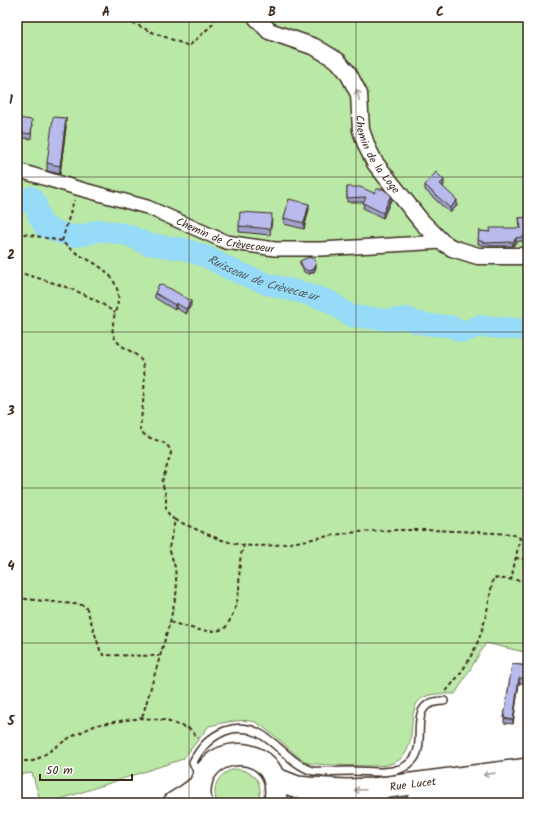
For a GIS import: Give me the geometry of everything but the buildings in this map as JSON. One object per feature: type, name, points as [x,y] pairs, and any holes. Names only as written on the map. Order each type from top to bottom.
[{"type":"main road","points":[[174,803],[201,788],[211,764],[222,757],[234,754],[246,754],[258,759],[268,768],[274,778],[276,789],[274,803]]},
{"type":"main road","name":"Rue Lucet","points":[[274,778],[297,787],[346,790],[373,789],[528,769]]},
{"type":"main road","name":"Rue Lucet","points":[[416,803],[528,788]]},
{"type":"street","name":"Chemin de la Loge","points":[[256,17],[269,30],[315,47],[338,61],[348,73],[359,94],[361,130],[366,147],[375,164],[421,221],[442,242],[452,248],[478,256],[528,256]]},
{"type":"street","name":"Chemin de Crèvecoeur","points":[[17,170],[147,207],[226,242],[275,248],[321,249],[442,242]]},
{"type":"lane","points":[[201,788],[193,762],[204,745],[211,738],[237,728],[252,730],[267,737],[297,763],[304,768],[313,771],[377,772],[397,770],[406,766],[417,755],[419,747],[420,720],[422,712],[426,706],[432,702],[444,701]]},
{"type":"path","points":[[119,17],[189,46],[213,24],[215,17]]},
{"type":"path","points":[[63,241],[77,188]]},
{"type":"path","points":[[17,232],[63,241],[67,247],[102,267],[112,280],[119,299],[115,313],[113,333],[118,343],[141,360],[145,373],[140,430],[144,436],[167,444],[170,449],[171,453],[162,482],[166,496],[166,510],[175,520],[225,541],[244,545],[277,545],[348,533],[391,530],[512,534],[520,538],[511,580]]},
{"type":"path","points":[[17,272],[84,294],[103,304],[115,313]]},
{"type":"path","points":[[142,718],[170,622],[176,590],[175,567],[169,548],[175,520]]},
{"type":"path","points":[[170,622],[205,631],[216,631],[225,628],[233,611],[239,591],[240,555],[244,545]]},
{"type":"path","points":[[515,558],[528,560]]},
{"type":"path","points":[[435,702],[454,683],[474,650],[483,626],[493,578],[528,581]]},
{"type":"path","points":[[17,598],[83,605],[87,609],[101,653],[104,655],[160,656]]},
{"type":"path","points":[[17,761],[33,761],[69,738],[96,725],[142,718],[164,720],[190,728],[204,745]]},
{"type":"green space","points":[[17,17],[528,17],[528,653],[486,643],[455,694],[433,694],[420,700],[415,708],[407,751],[400,760],[382,766],[308,763],[297,756],[282,742],[257,723],[250,721],[238,721],[209,726],[183,759],[49,803],[41,803],[32,773],[17,775]]},
{"type":"green space","points":[[235,769],[248,772],[256,779],[260,790],[257,803],[217,803],[215,792],[217,782],[224,774]]},
{"type":"waterway","name":"Ruisseau de Crèvecœur","points":[[17,205],[24,199],[31,197],[36,204],[38,215],[45,227],[60,233],[74,236],[85,235],[99,230],[128,235],[147,244],[184,249],[207,257],[230,269],[267,284],[329,301],[351,316],[390,320],[407,318],[415,322],[430,325],[449,326],[464,332],[478,326],[528,330]]}]
